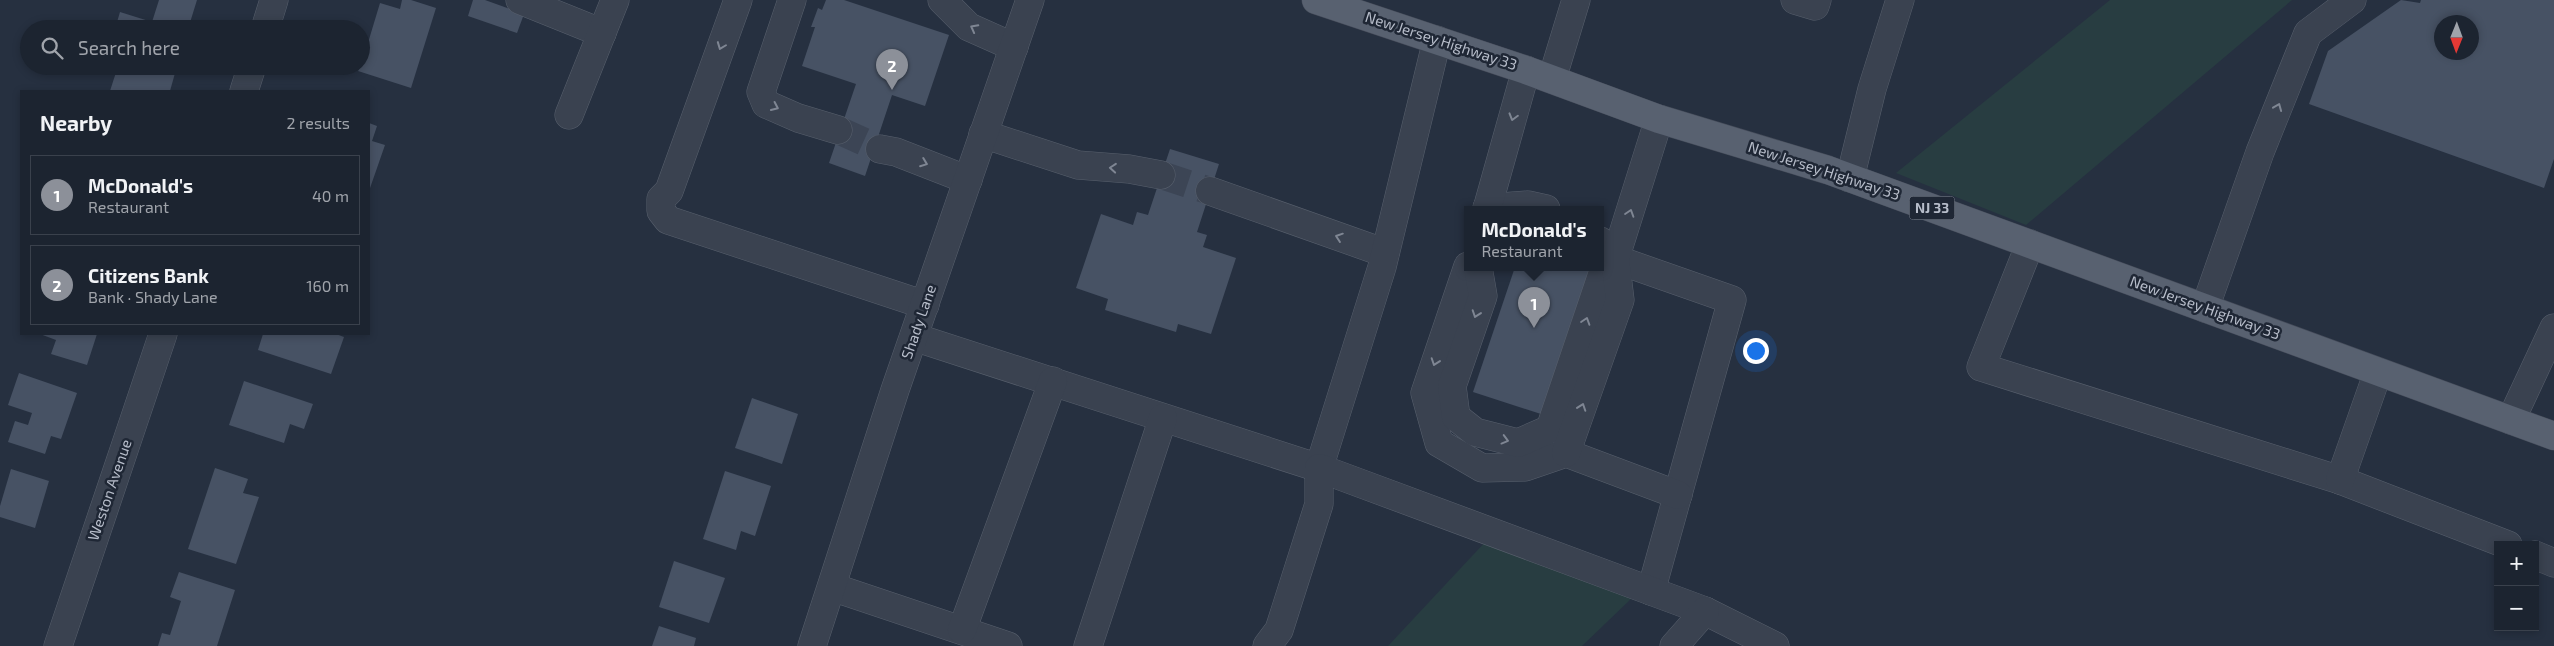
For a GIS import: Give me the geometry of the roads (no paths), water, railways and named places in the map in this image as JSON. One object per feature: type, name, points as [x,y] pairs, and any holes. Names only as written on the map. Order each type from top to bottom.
[{"type":"main road","name":"New Jersey Highway 33","points":[[1316,0],[1552,79],[1659,119],[1850,178],[2554,436]]},
{"type":"street","points":[[268,20],[274,0]]},
{"type":"street","points":[[520,0],[602,33]]},
{"type":"street","points":[[569,115],[615,0]]},
{"type":"street","points":[[738,0],[669,191],[661,199],[661,211],[668,220],[925,305]]},
{"type":"street","points":[[792,0],[761,92],[766,104],[798,118],[838,130]]},
{"type":"street","points":[[942,0],[969,27],[1014,47]]},
{"type":"street","name":"Shady Lane","points":[[812,646],[914,337],[1030,0]]},
{"type":"street","points":[[1552,79],[1576,0]]},
{"type":"street","points":[[1795,0],[1814,6],[1816,0]]},
{"type":"street","points":[[1850,178],[1872,89],[1900,0]]},
{"type":"street","points":[[2205,308],[2260,152],[2308,32],[2352,0]]},
{"type":"street","points":[[1267,646],[1279,630],[1319,504],[1319,468],[1385,253],[1437,40]]},
{"type":"street","points":[[1488,206],[1526,70]]},
{"type":"street","points":[[244,90],[249,75]]},
{"type":"street","points":[[1604,265],[1659,119]]},
{"type":"street","points":[[984,134],[1078,165],[1129,169],[1161,175]]},
{"type":"street","points":[[880,149],[896,152],[968,180]]},
{"type":"street","points":[[1210,192],[1385,253]]},
{"type":"street","points":[[1518,206],[1532,206]]},
{"type":"street","points":[[2030,244],[1981,367],[2340,480],[2498,541]]},
{"type":"street","points":[[1566,454],[1620,300],[1608,250]]},
{"type":"street","points":[[1608,250],[1732,300],[1651,592]]},
{"type":"street","points":[[1466,271],[1425,394],[1439,443],[1482,468],[1525,467],[1566,454],[1678,495]]},
{"type":"street","points":[[1479,271],[1482,296],[1452,386],[1456,417],[1476,432],[1518,444],[1550,429],[1602,271]]},
{"type":"street","points":[[2511,420],[2554,328]]},
{"type":"street","name":"Weston Avenue","points":[[58,646],[162,335]]},
{"type":"street","points":[[914,337],[1319,468],[1705,611],[1776,646]]},
{"type":"street","points":[[2340,480],[2378,372]]},
{"type":"street","points":[[962,630],[1053,382]]},
{"type":"street","points":[[1088,646],[1163,418]]},
{"type":"street","points":[[2539,557],[2554,563]]},
{"type":"street","points":[[832,587],[1008,646]]},
{"type":"street","points":[[1674,646],[1705,611]]},
{"type":"tunnel","points":[[838,130],[880,149]]},
{"type":"tunnel","points":[[1161,175],[1210,191]]},
{"type":"place","name":"Citizens Bank","points":[[892,90]]},
{"type":"place","name":"McDonald's","points":[[1534,328]]}]
